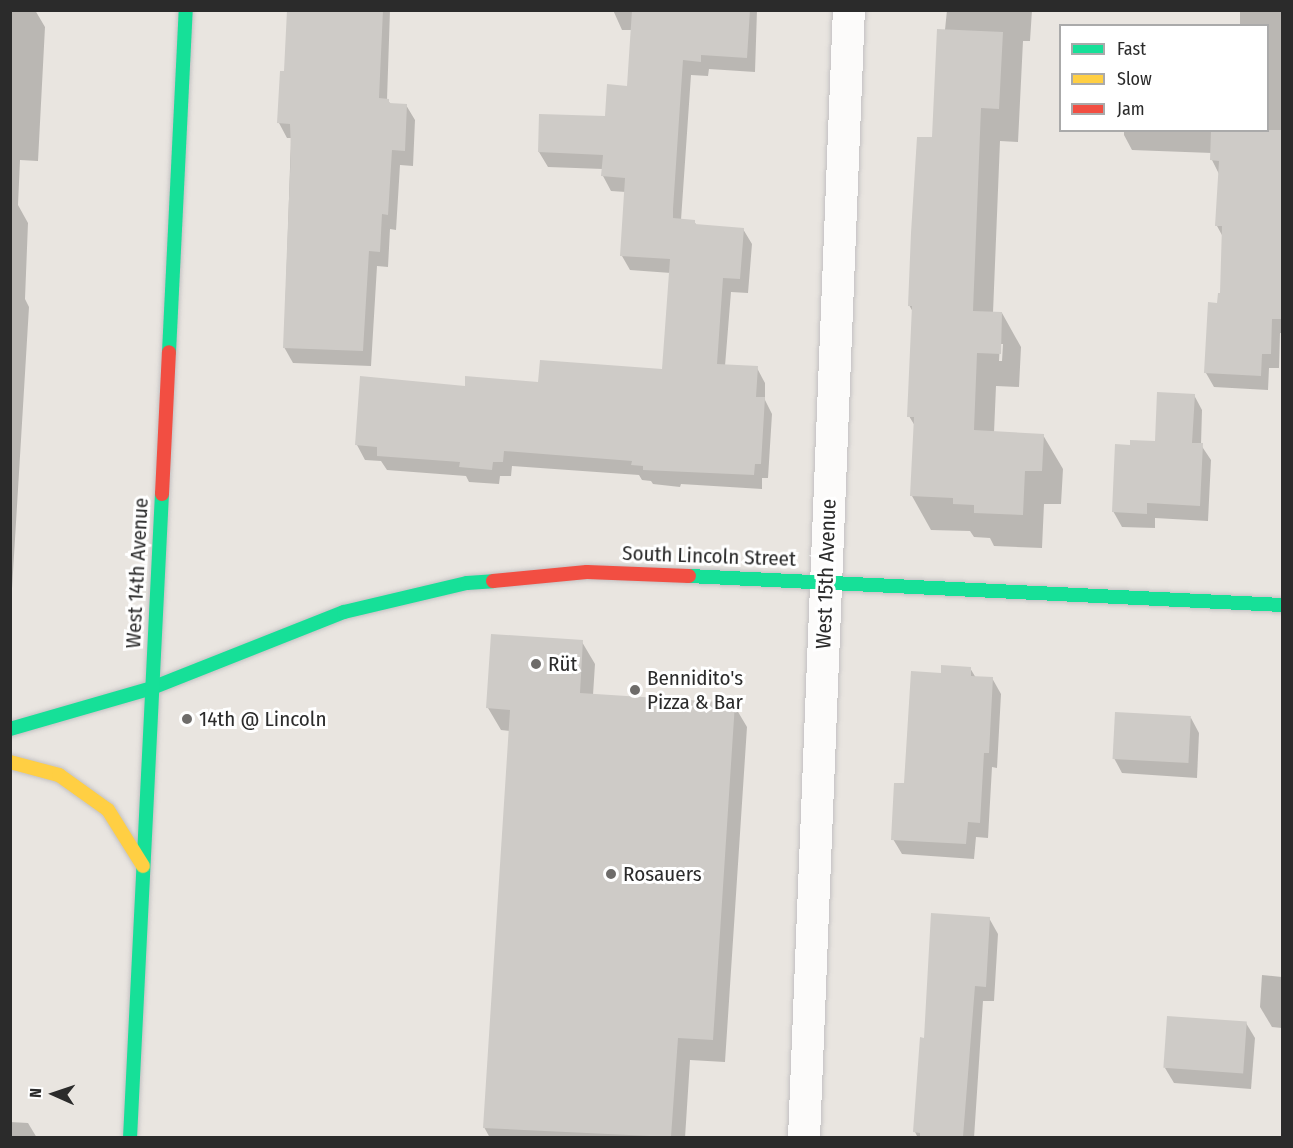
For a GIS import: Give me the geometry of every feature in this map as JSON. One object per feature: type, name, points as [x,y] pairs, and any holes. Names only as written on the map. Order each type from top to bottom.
[{"type":"street","name":"West 14th Avenue","points":[[129,1137],[186,10]]},
{"type":"street","name":"West 15th Avenue","points":[[804,1137],[849,10]]},
{"type":"street","name":"South Lincoln Street","points":[[10,729],[152,688],[344,612],[467,583],[587,572],[825,581],[1282,605]]},
{"type":"street","points":[[10,762],[58,775],[108,810],[143,866]]},
{"type":"building","points":[[287,10],[383,10],[379,98],[389,99],[389,103],[407,104],[405,151],[392,150],[388,215],[382,214],[380,252],[369,251],[363,351],[283,348],[291,149],[290,124],[277,123],[280,71],[284,71]]},
{"type":"building","points":[[632,10],[750,10],[747,58],[701,55],[701,62],[683,60],[673,218],[695,220],[695,224],[744,228],[740,279],[723,278],[717,364],[758,366],[756,397],[765,397],[761,464],[755,464],[754,475],[643,470],[643,466],[631,465],[632,461],[504,451],[503,462],[493,462],[492,470],[459,467],[460,462],[377,456],[377,447],[355,445],[360,376],[465,386],[465,376],[538,382],[540,360],[662,369],[670,259],[620,256],[625,178],[601,176],[603,155],[538,152],[539,114],[605,116],[607,84],[627,86]]},
{"type":"building","points":[[937,29],[1003,32],[999,109],[981,108],[973,311],[1002,312],[1001,354],[977,353],[974,430],[1044,434],[1042,471],[1025,471],[1023,515],[974,513],[974,505],[953,504],[953,498],[910,496],[914,417],[907,417],[912,306],[908,306],[911,233],[917,137],[932,137]]},
{"type":"building","points":[[1282,130],[1282,319],[1272,319],[1271,354],[1262,354],[1261,376],[1204,373],[1208,302],[1217,303],[1218,293],[1220,293],[1222,226],[1215,226],[1219,161],[1210,160],[1211,132]]},
{"type":"building","points":[[1157,392],[1195,394],[1192,443],[1203,443],[1200,506],[1147,503],[1147,514],[1112,512],[1115,444],[1130,445],[1130,440],[1155,441]]},
{"type":"building","name":"Rosauers","points":[[491,634],[583,640],[580,693],[735,703],[713,1040],[678,1038],[671,1137],[483,1128],[510,710],[486,708]]},
{"type":"building","points":[[941,665],[971,667],[971,676],[993,677],[989,753],[984,753],[980,823],[968,822],[966,844],[891,840],[894,783],[904,783],[911,671],[941,673]]},
{"type":"building","points":[[1115,712],[1191,716],[1188,763],[1113,759]]},
{"type":"building","points":[[931,913],[990,917],[986,987],[975,986],[963,1137],[920,1137],[920,1133],[913,1132],[920,1037],[924,1038]]},
{"type":"building","points":[[1167,1016],[1247,1022],[1243,1073],[1163,1068]]},
{"type":"traffic: fast","points":[[169,352],[186,10]]},
{"type":"traffic: fast","points":[[130,1138],[162,494]]},
{"type":"traffic: fast","points":[[689,576],[1282,605]]},
{"type":"traffic: fast","points":[[10,729],[152,688],[344,612],[467,583],[493,581]]},
{"type":"traffic: slow","points":[[10,762],[59,775],[108,810],[143,866]]},
{"type":"traffic: jam","points":[[162,494],[169,352]]},
{"type":"traffic: jam","points":[[493,581],[587,572],[689,576]]},
{"type":"place","name":"Rüt","points":[[536,664]]},
{"type":"place","name":"Bennidito's Pizza & Bar","points":[[635,690]]},
{"type":"place","name":"14th @ Lincoln","points":[[187,719]]},
{"type":"place","name":"Rosauers","points":[[611,874]]}]
